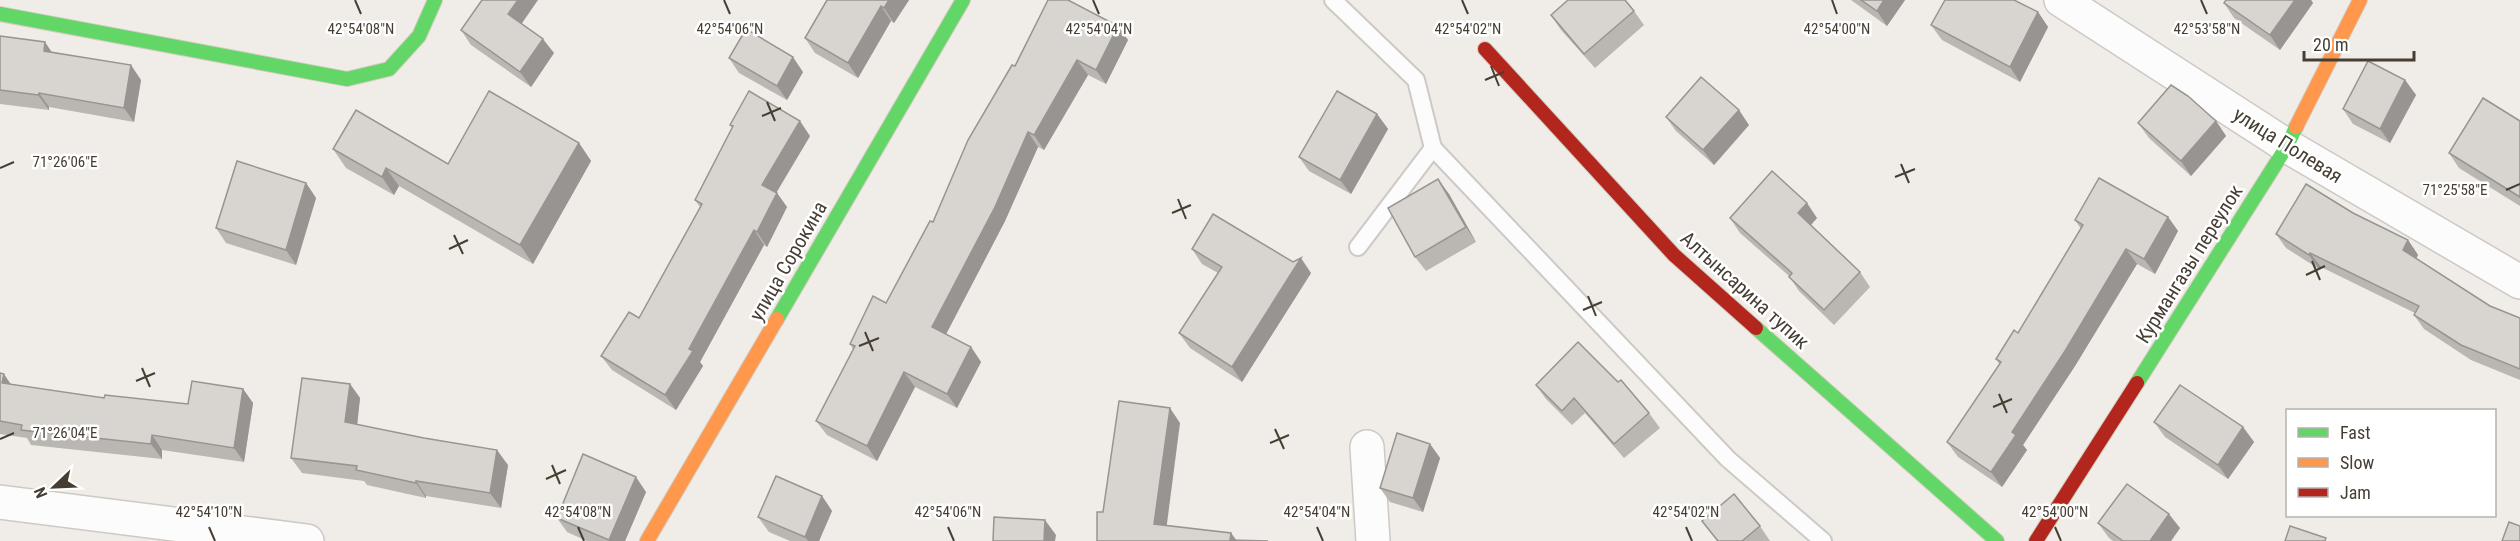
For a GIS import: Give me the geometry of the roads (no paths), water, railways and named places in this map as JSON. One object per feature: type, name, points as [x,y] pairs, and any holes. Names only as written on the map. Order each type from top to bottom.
[{"type":"street","points":[[0,14],[347,78],[389,69],[419,36],[435,0]]},
{"type":"street","name":"улица Сорокина","points":[[647,541],[963,0]]},
{"type":"street","name":"улица Полевая","points":[[2061,0],[2287,146],[2520,282]]},
{"type":"street","name":"Курмангазы переулок","points":[[2036,541],[2287,146],[2360,0]]},
{"type":"street","name":"Алтынсарина тупик","points":[[1485,49],[1674,255],[1997,541]]},
{"type":"street","points":[[1367,447],[1373,541]]},
{"type":"street","points":[[0,502],[307,541]]},
{"type":"lane","points":[[1333,0],[1416,80],[1433,148],[1728,459],[1823,541]]},
{"type":"lane","points":[[1358,247],[1433,148]]}]
